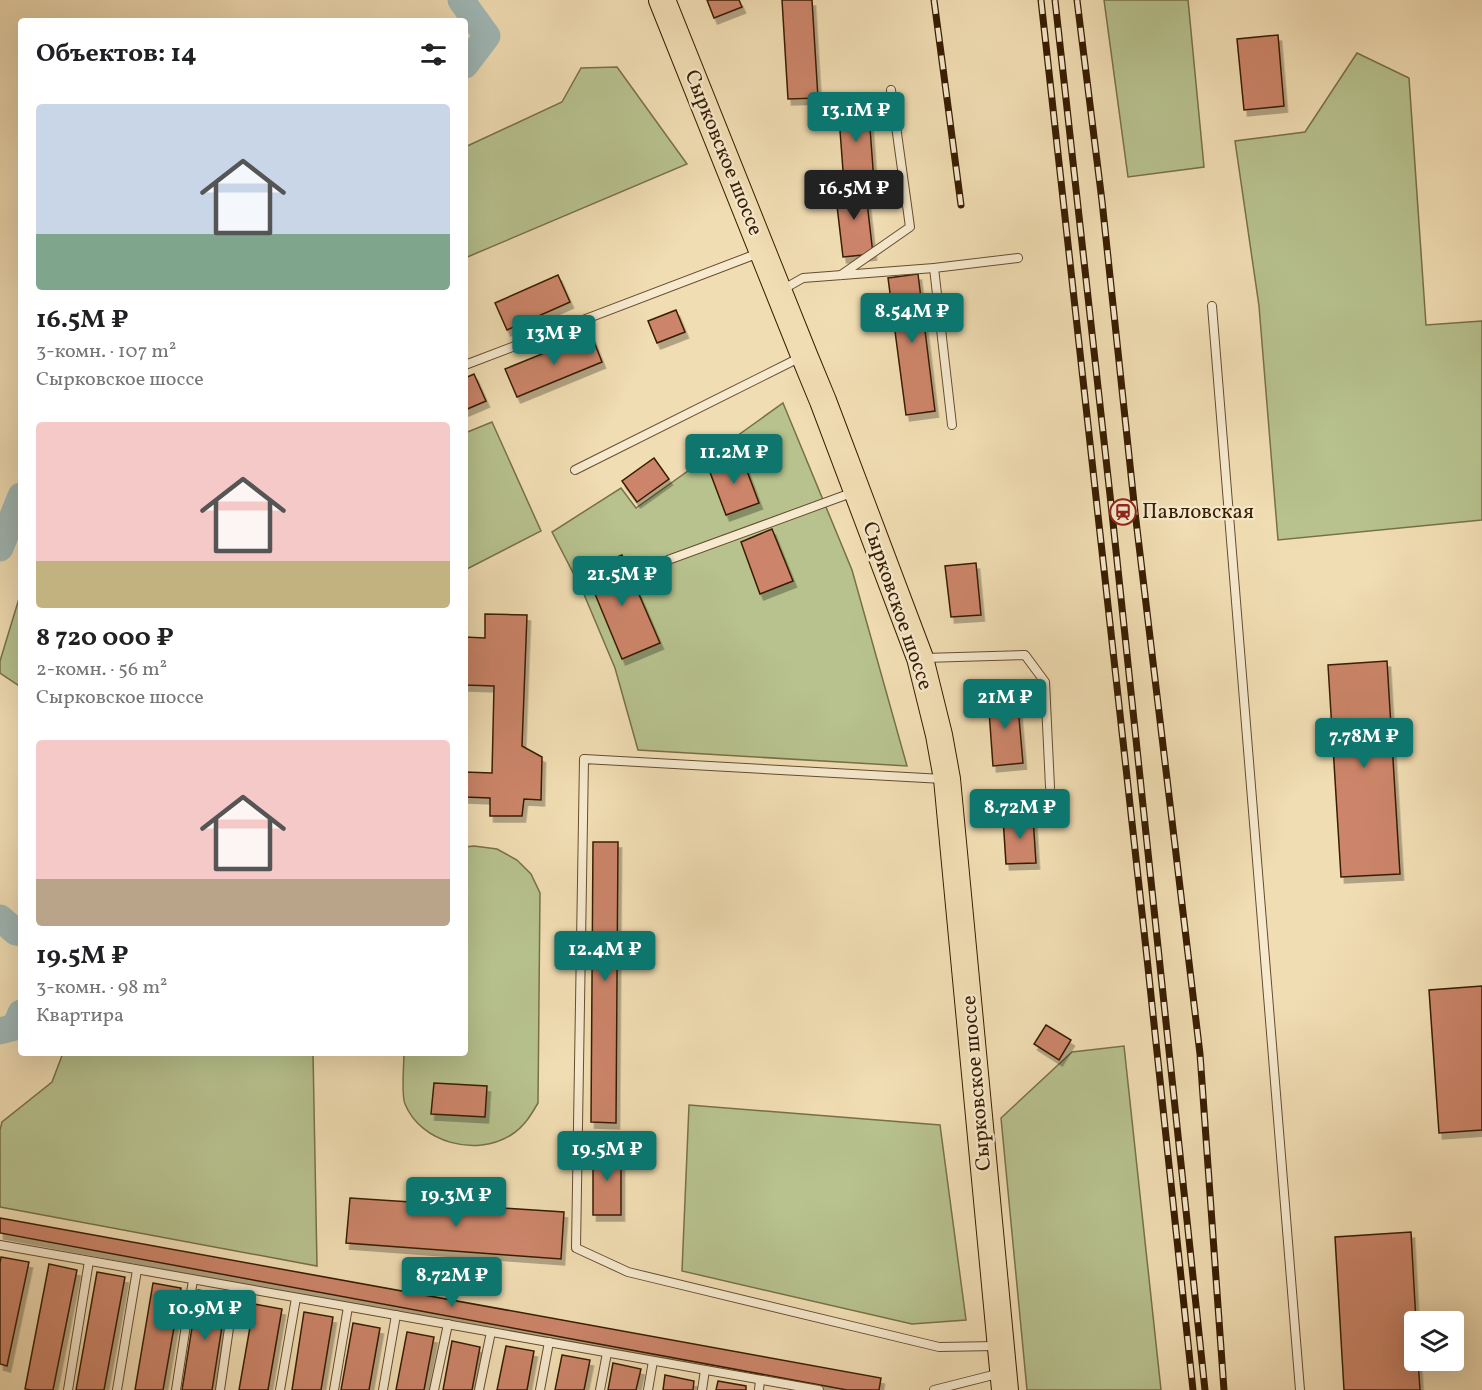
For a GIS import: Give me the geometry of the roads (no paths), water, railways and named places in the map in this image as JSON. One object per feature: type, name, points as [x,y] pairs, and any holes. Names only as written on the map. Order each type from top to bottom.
[{"type":"main road","name":"Сырковское шоссе","points":[[662,0],[823,401],[920,658],[947,779],[1005,1381]]},
{"type":"lane","points":[[840,275],[910,227],[891,90]]},
{"type":"lane","points":[[468,364],[762,251]]},
{"type":"lane","points":[[779,292],[803,278],[934,268],[1018,258]]},
{"type":"lane","points":[[934,268],[952,425]]},
{"type":"lane","points":[[1212,306],[1300,1390]]},
{"type":"lane","points":[[575,470],[804,356]]},
{"type":"lane","points":[[668,560],[857,491]]},
{"type":"lane","points":[[920,658],[1025,655],[1045,682],[1050,787]]},
{"type":"lane","points":[[947,779],[584,759],[576,1248],[628,1272],[939,1347],[1002,1346]]},
{"type":"lane","points":[[0,1245],[819,1390]]},
{"type":"lane","points":[[68,1390],[89,1261]]},
{"type":"lane","points":[[117,1390],[137,1270]]},
{"type":"lane","points":[[176,1390],[193,1280]]},
{"type":"lane","points":[[220,1390],[235,1287]]},
{"type":"lane","points":[[280,1390],[296,1298]]},
{"type":"lane","points":[[334,1390],[348,1307]]},
{"type":"lane","points":[[382,1390],[396,1315]]},
{"type":"lane","points":[[434,1390],[448,1324]]},
{"type":"lane","points":[[479,1390],[490,1332]]},
{"type":"lane","points":[[540,1390],[549,1342]]},
{"type":"lane","points":[[600,1390],[608,1353]]},
{"type":"lane","points":[[648,1390],[653,1361]]},
{"type":"lane","points":[[702,1390],[705,1370]]},
{"type":"lane","points":[[759,1390],[760,1380]]},
{"type":"lane","points":[[934,1390],[1005,1381]]},
{"type":"waterway","points":[[461,0],[487,36],[468,61]]},
{"type":"waterway","points":[[0,548],[18,503]]},
{"type":"waterway","points":[[0,918],[18,932]]},
{"type":"waterway","points":[[0,1031],[15,1027],[18,1020]]},
{"type":"railway","points":[[934,0],[961,205]]},
{"type":"railway","points":[[1041,0],[1193,1390]]},
{"type":"railway","points":[[1055,0],[1205,1390]]},
{"type":"railway","points":[[1077,0],[1200,1054],[1224,1390]]},
{"type":"place","name":"Павловская","points":[[1123,512]]}]
